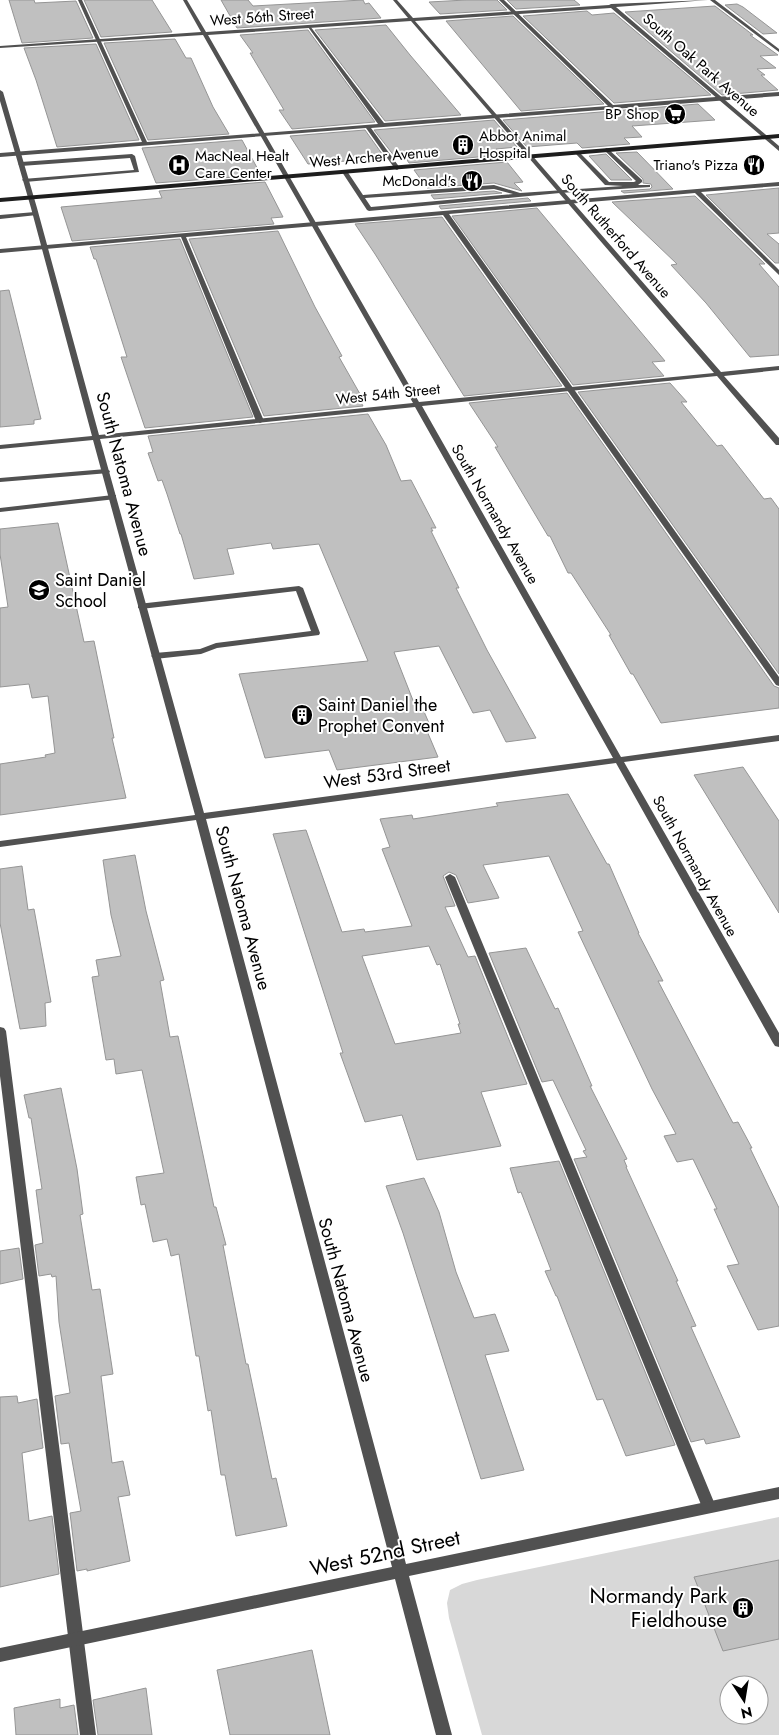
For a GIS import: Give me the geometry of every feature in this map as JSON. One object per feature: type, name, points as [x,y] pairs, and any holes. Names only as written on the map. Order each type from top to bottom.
[{"type":"main road","name":"West Archer Avenue","points":[[0,200],[779,136]]},
{"type":"street","points":[[80,0],[145,144]]},
{"type":"street","name":"South Normandy Avenue","points":[[184,0],[288,177],[779,1043]]},
{"type":"street","name":"South Rutherford Avenue","points":[[395,0],[779,443]]},
{"type":"street","points":[[501,0],[612,107]]},
{"type":"street","name":"South Oak Park Avenue","points":[[606,0],[779,150]]},
{"type":"street","name":"West 56th Street","points":[[0,47],[706,0]]},
{"type":"street","points":[[712,0],[779,51]]},
{"type":"street","points":[[310,27],[382,125]]},
{"type":"street","name":"South Natoma Avenue","points":[[0,92],[31,198],[97,437],[141,606],[200,816],[444,1735]]},
{"type":"street","points":[[0,155],[779,94]]},
{"type":"street","points":[[367,126],[397,168]]},
{"type":"street","points":[[578,153],[607,184],[635,184],[640,181],[607,150]]},
{"type":"street","points":[[21,164],[132,156],[137,171],[26,180]]},
{"type":"street","points":[[591,168],[588,170],[607,190]]},
{"type":"street","points":[[345,172],[369,209],[519,194],[648,186]]},
{"type":"street","points":[[0,251],[779,184]]},
{"type":"street","points":[[360,195],[494,187],[511,190],[519,194]]},
{"type":"street","points":[[696,191],[779,273]]},
{"type":"street","points":[[445,213],[779,683]]},
{"type":"street","points":[[0,217],[35,214]]},
{"type":"street","points":[[183,236],[260,421]]},
{"type":"street","name":"West 54th Street","points":[[0,447],[779,368]]},
{"type":"street","points":[[0,480],[106,471]]},
{"type":"street","points":[[0,510],[113,497]]},
{"type":"street","points":[[141,606],[299,588],[316,633],[216,646],[201,651],[155,656]]},
{"type":"street","name":"West 53rd Street","points":[[0,844],[779,738]]},
{"type":"street","points":[[450,877],[709,1507]]},
{"type":"street","points":[[0,1031],[88,1735]]},
{"type":"street","name":"West 52nd Street","points":[[0,1655],[779,1493]]},
{"type":"shaded area","points":[[779,1517],[779,1735],[482,1735],[449,1618],[447,1603],[450,1590],[462,1584]]},
{"type":"building","points":[[9,0],[34,0],[35,3],[76,1],[93,38],[22,43]]},
{"type":"building","points":[[84,0],[152,0],[172,32],[101,37]]},
{"type":"building","points":[[221,0],[248,0],[253,6],[363,0],[365,4],[369,3],[381,18],[237,28]]},
{"type":"building","points":[[497,0],[507,10],[440,14],[429,2]]},
{"type":"building","points":[[507,0],[574,0],[580,5],[516,9]]},
{"type":"building","points":[[737,4],[777,33],[763,34],[725,5]]},
{"type":"building","points":[[715,6],[778,55],[760,56],[776,68],[757,69],[778,90],[722,95],[625,12]]},
{"type":"building","points":[[587,11],[592,15],[614,13],[711,95],[614,103],[523,16]]},
{"type":"building","points":[[513,16],[604,104],[521,111],[446,21]]},
{"type":"building","points":[[386,25],[461,115],[385,121],[315,30]]},
{"type":"building","points":[[308,30],[375,122],[292,129],[279,110],[284,110],[250,53],[253,53],[240,35]]},
{"type":"building","points":[[175,39],[186,58],[191,58],[213,107],[229,134],[148,140],[104,43]]},
{"type":"building","points":[[96,44],[139,140],[57,147],[24,48]]},
{"type":"building","points":[[698,104],[715,120],[632,126],[642,137],[624,138],[630,144],[582,148],[577,143],[527,147],[503,120]]},
{"type":"building","points":[[494,120],[517,147],[496,149],[501,155],[409,163],[405,157],[395,157],[374,130]]},
{"type":"building","points":[[365,130],[385,158],[308,164],[290,136]]},
{"type":"building","points":[[242,140],[261,175],[156,183],[142,148]]},
{"type":"building","points":[[637,152],[673,189],[624,193],[621,191],[650,189],[652,187],[651,184],[643,183],[643,179],[616,153]]},
{"type":"building","points":[[606,154],[632,180],[611,180],[589,156]]},
{"type":"building","points":[[507,162],[523,182],[514,183],[522,191],[494,183],[427,188],[414,170]]},
{"type":"building","points":[[265,182],[283,217],[271,218],[274,224],[72,241],[61,207],[162,198],[159,191]]},
{"type":"building","points":[[779,188],[779,233],[767,234],[779,244],[779,263],[775,263],[706,195]]},
{"type":"building","points":[[494,191],[502,193],[434,199],[431,195]]},
{"type":"building","points":[[695,196],[765,264],[759,264],[779,287],[779,355],[750,357],[706,303],[671,265],[677,264],[612,202]]},
{"type":"building","points":[[528,198],[531,201],[441,209],[439,206]]},
{"type":"building","points":[[537,208],[665,361],[652,362],[664,376],[573,385],[452,216]]},
{"type":"building","points":[[442,217],[562,386],[464,396],[355,224]]},
{"type":"building","points":[[278,231],[315,307],[342,356],[339,357],[360,394],[357,395],[363,406],[264,416],[189,239]]},
{"type":"building","points":[[180,239],[253,417],[145,428],[121,357],[127,357],[96,259],[94,259],[90,247]]},
{"type":"building","points":[[9,290],[41,419],[34,420],[34,424],[0,427],[0,291]]},
{"type":"building","points":[[670,383],[687,402],[681,402],[717,446],[722,445],[764,499],[771,498],[779,509],[779,674],[578,392]]},
{"type":"building","points":[[567,393],[774,686],[779,688],[779,708],[661,723],[609,635],[611,635],[571,573],[568,573],[550,536],[548,536],[495,447],[498,447],[469,403]]},
{"type":"building","points":[[368,414],[386,445],[401,481],[411,480],[436,528],[431,528],[433,531],[431,531],[459,588],[456,588],[487,650],[536,738],[506,742],[490,710],[473,713],[439,646],[394,652],[416,708],[422,707],[432,730],[427,731],[438,757],[337,770],[329,750],[265,758],[239,674],[368,661],[319,544],[273,549],[271,543],[227,549],[234,574],[194,579],[162,480],[158,481],[148,453],[153,452],[148,436]]},
{"type":"building","points":[[58,523],[84,642],[94,641],[114,738],[112,738],[126,798],[0,815],[0,764],[46,757],[45,755],[55,753],[48,696],[32,698],[29,684],[0,687],[0,608],[8,607],[0,554],[0,529]]},
{"type":"building","points":[[743,767],[779,821],[779,913],[694,775]]},
{"type":"building","points":[[568,794],[607,864],[609,864],[638,933],[663,981],[658,981],[733,1123],[738,1122],[752,1148],[750,1148],[779,1208],[779,1326],[758,1330],[727,1266],[739,1264],[714,1209],[717,1209],[693,1159],[677,1162],[664,1136],[676,1134],[652,1089],[578,932],[583,931],[549,856],[483,865],[499,898],[468,903],[456,875],[449,872],[443,876],[455,906],[445,907],[468,957],[475,956],[527,1084],[481,1092],[501,1146],[417,1160],[402,1115],[365,1122],[340,1053],[343,1053],[273,834],[306,830],[342,932],[364,929],[365,932],[412,926],[382,849],[390,847],[380,819],[412,815],[413,819],[498,806],[496,803]],"holes":[[[429,946],[437,965],[440,964],[460,1024],[458,1024],[461,1033],[395,1044],[362,956]]]},
{"type":"building","points":[[135,855],[146,911],[164,980],[160,981],[170,1037],[178,1036],[214,1207],[216,1207],[226,1245],[223,1245],[246,1364],[248,1364],[272,1479],[276,1478],[287,1526],[236,1536],[225,1475],[221,1475],[211,1410],[208,1411],[199,1356],[196,1356],[179,1254],[171,1256],[167,1239],[153,1242],[145,1204],[141,1205],[136,1177],[164,1173],[142,1070],[116,1074],[114,1059],[106,1060],[92,977],[99,976],[96,960],[121,956],[111,915],[103,860]]},
{"type":"building","points":[[22,866],[28,910],[34,909],[51,1002],[45,1003],[46,1026],[20,1029],[0,923],[0,869]]},
{"type":"building","points":[[526,948],[555,1009],[558,1008],[592,1086],[590,1086],[627,1159],[624,1160],[626,1167],[678,1281],[676,1281],[696,1326],[691,1327],[740,1437],[706,1444],[704,1439],[691,1442],[574,1159],[587,1157],[583,1151],[586,1150],[553,1080],[542,1082],[489,953]]},
{"type":"building","points":[[61,1088],[77,1169],[83,1214],[80,1215],[92,1290],[100,1289],[113,1374],[101,1376],[112,1463],[123,1461],[130,1495],[118,1497],[130,1561],[87,1571],[87,1569],[77,1571],[70,1513],[81,1511],[69,1443],[61,1444],[55,1396],[70,1393],[59,1322],[56,1276],[52,1277],[51,1274],[39,1276],[35,1245],[43,1243],[36,1190],[42,1189],[31,1118],[29,1118],[24,1095]]},
{"type":"building","points":[[559,1161],[675,1445],[626,1456],[603,1399],[597,1400],[557,1296],[545,1271],[551,1270],[521,1192],[518,1193],[510,1168]]},
{"type":"building","points":[[424,1178],[439,1212],[456,1272],[474,1318],[495,1314],[509,1351],[485,1355],[524,1470],[481,1479],[403,1233],[386,1186]]},
{"type":"building","points":[[19,1248],[23,1279],[0,1284],[0,1251]]},
{"type":"building","points":[[17,1396],[18,1403],[37,1399],[43,1448],[22,1453],[29,1521],[52,1516],[59,1574],[0,1587],[0,1397]]},
{"type":"building","name":"Normandy Park Fieldhouse","points":[[779,1560],[779,1639],[723,1651],[694,1577]]},
{"type":"building","points":[[312,1650],[330,1735],[230,1735],[217,1670]]},
{"type":"building","points":[[146,1688],[152,1735],[98,1735],[93,1700]]},
{"type":"building","points":[[60,1699],[60,1708],[74,1705],[78,1735],[16,1735],[14,1708]]},
{"type":"place","name":"BP Shop","points":[[675,114]]},
{"type":"place","name":"Abbot Animal Hospital","points":[[463,145]]},
{"type":"place","name":"MacNeal Healt Care Center","points":[[179,165]]},
{"type":"place","name":"Triano's Pizza","points":[[754,165]]},
{"type":"place","name":"McDonald's","points":[[472,181]]},
{"type":"place","name":"Saint Daniel School","points":[[39,590]]},
{"type":"place","name":"Saint Daniel the Prophet Convent","points":[[302,715]]},
{"type":"place","name":"Normandy Park Fieldhouse","points":[[743,1608]]}]
